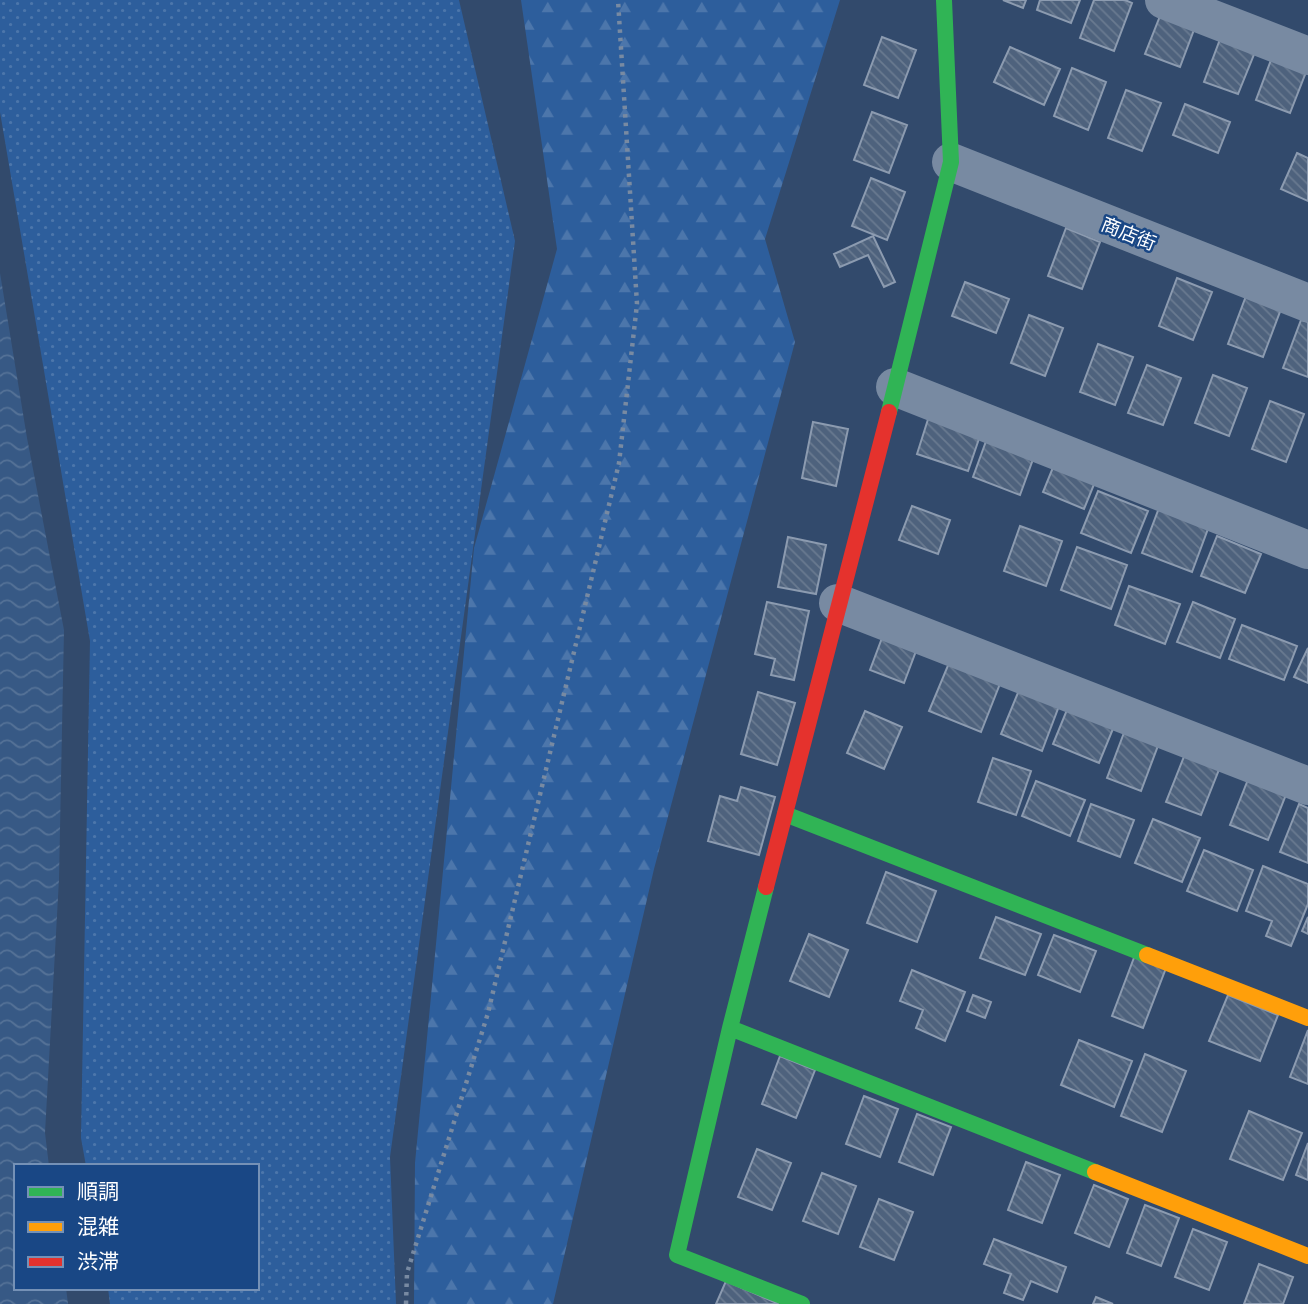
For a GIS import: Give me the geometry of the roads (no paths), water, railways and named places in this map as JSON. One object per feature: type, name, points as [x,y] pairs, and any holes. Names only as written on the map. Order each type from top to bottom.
[{"type":"street","points":[[802,1304],[677,1255],[730,1028],[951,162],[944,0]]},
{"type":"street","points":[[1164,0],[1308,56]]},
{"type":"street","name":"商店街","points":[[951,162],[1308,303]]},
{"type":"street","points":[[895,387],[1308,550]]},
{"type":"street","points":[[838,603],[1308,786]]},
{"type":"street","points":[[785,814],[1308,1018]]},
{"type":"street","points":[[730,1028],[1308,1256]]},
{"type":"water","points":[[0,273],[27,438],[64,630],[59,879],[45,1133],[49,1164],[14,1164],[14,1290],[66,1290],[68,1304],[0,1304]]}]
